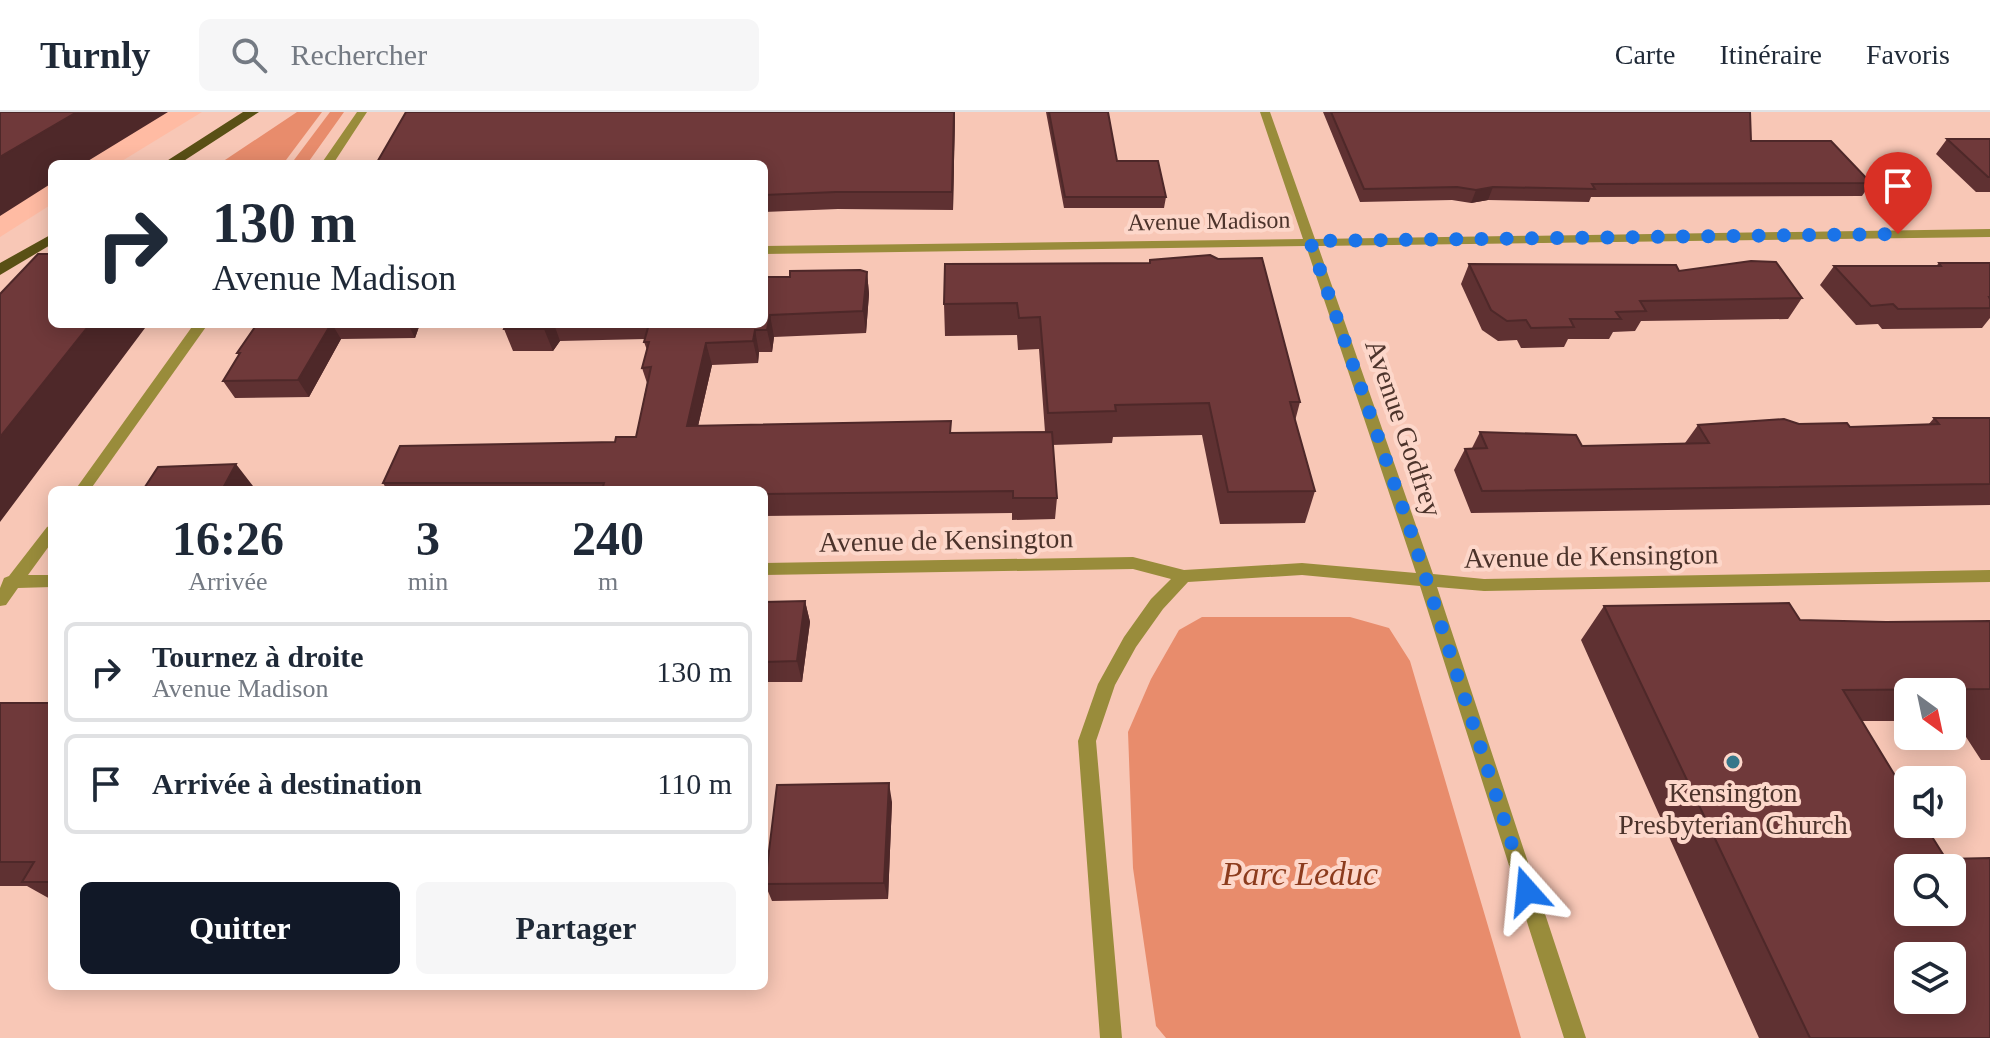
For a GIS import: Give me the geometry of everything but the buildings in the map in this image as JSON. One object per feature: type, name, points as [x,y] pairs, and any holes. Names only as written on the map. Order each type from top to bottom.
[{"type":"main road","points":[[175,160],[252,112]]},
{"type":"main road","points":[[0,270],[48,240]]},
{"type":"street","points":[[330,160],[362,112]]},
{"type":"street","name":"Avenue Godfrey","points":[[1265,112],[1427,582],[1575,1038]]},
{"type":"street","name":"Avenue Madison","points":[[768,250],[1990,233]]},
{"type":"street","points":[[85,486],[198,328]]},
{"type":"street","points":[[0,600],[7,582],[48,536]]},
{"type":"street","name":"Avenue de Kensington","points":[[768,569],[1133,563],[1184,576],[1302,569],[1484,585],[1990,576]]},
{"type":"street","points":[[1111,1038],[1087,741],[1107,684],[1130,642],[1157,604],[1184,576]]},
{"type":"street","points":[[7,582],[48,581]]},
{"type":"shaded area","points":[[31,112],[202,112],[124,160],[48,160],[48,207],[0,237],[0,140]]},
{"type":"green space","points":[[297,112],[322,112],[286,160],[225,160]]},
{"type":"green space","points":[[330,112],[344,112],[310,160],[294,160]]},
{"type":"green space","name":"Parc Leduc","points":[[1202,617],[1350,617],[1389,628],[1410,661],[1521,1038],[1166,1038],[1156,1026],[1133,868],[1128,732],[1151,679],[1179,630]]},
{"type":"place","name":"Kensington Presbyterian Church","points":[[1733,762]]},
{"type":"route","points":[[1527,891],[1410,529],[1310,241],[1898,234]]}]
